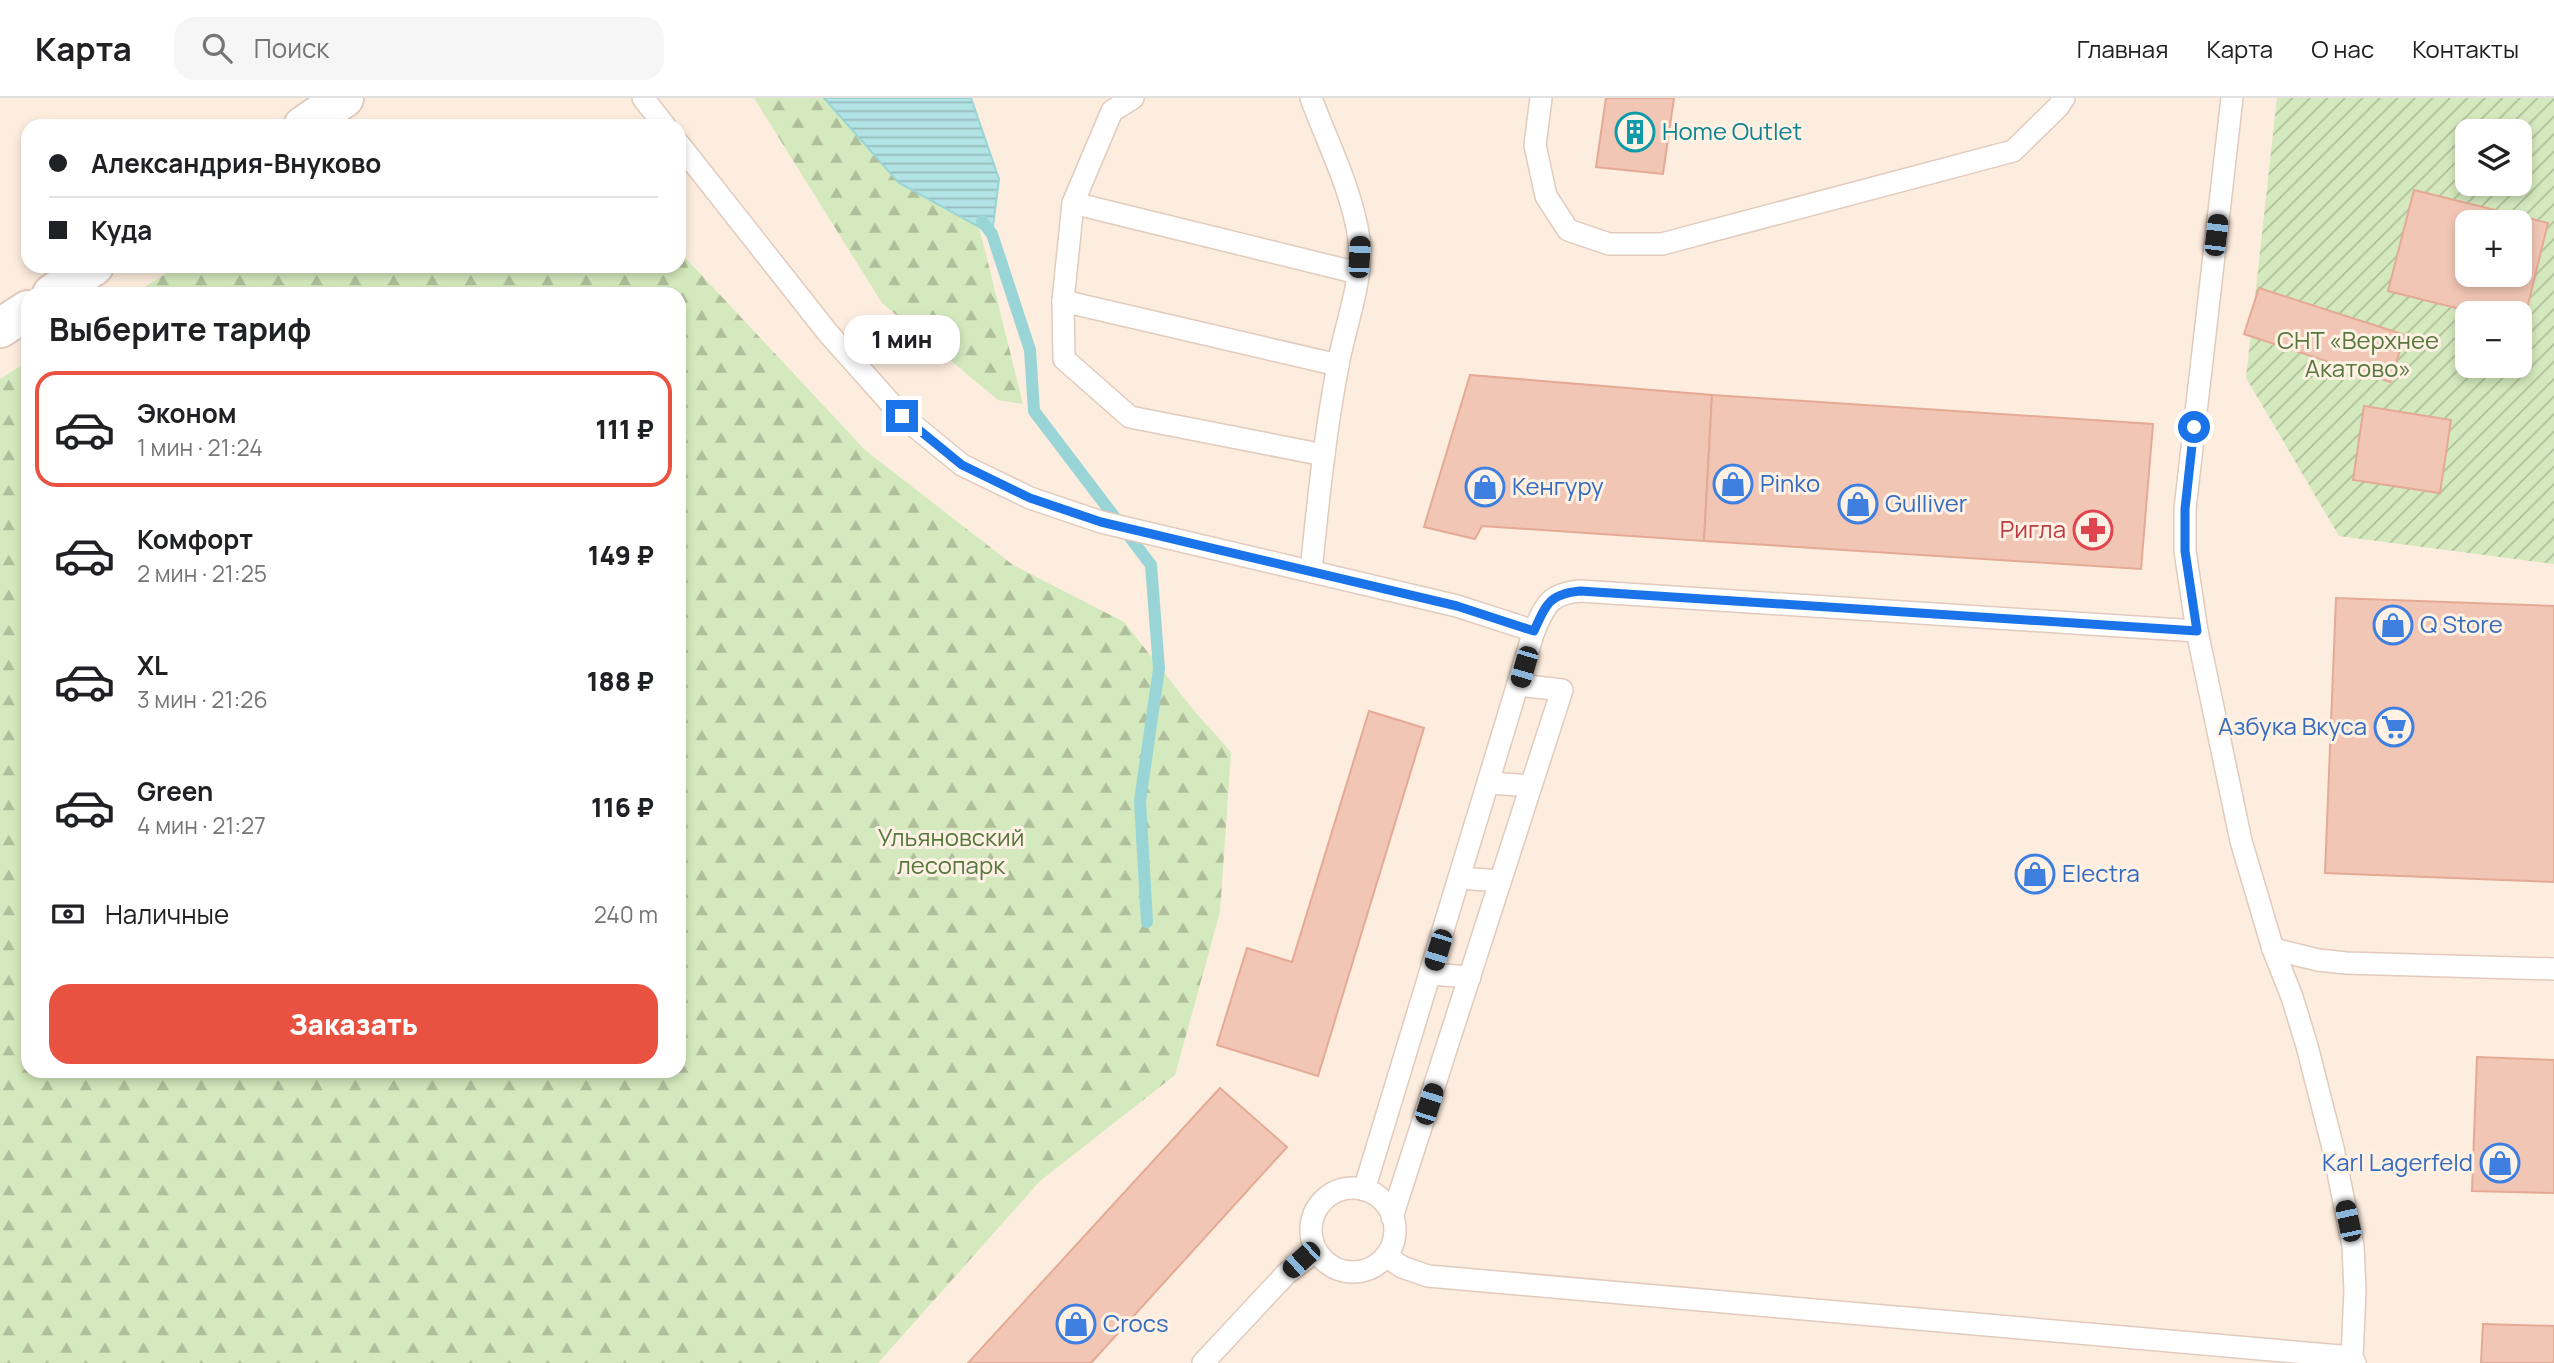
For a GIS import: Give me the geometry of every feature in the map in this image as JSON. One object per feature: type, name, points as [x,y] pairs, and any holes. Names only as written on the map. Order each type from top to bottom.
[{"type":"street","points":[[313,119],[344,98]]},
{"type":"street","points":[[62,287],[84,273]]},
{"type":"street","points":[[0,328],[21,314]]},
{"type":"lane","points":[[643,98],[660,119]]},
{"type":"lane","points":[[1133,98],[1112,111],[1073,204],[1063,301],[1064,359],[1130,416],[1324,455]]},
{"type":"lane","points":[[1311,98],[1351,201],[1359,241],[1358,272],[1338,365],[1324,455],[1311,571]]},
{"type":"lane","points":[[1541,98],[1535,145],[1546,196],[1568,230],[1609,244],[1662,244],[2013,151],[2064,98]]},
{"type":"lane","points":[[1386,1256],[1409,1270],[1428,1276],[2354,1360],[2353,1246],[2333,1148],[2307,1046],[2273,949],[2241,841],[2197,631],[2185,551],[2185,509],[2232,98]]},
{"type":"lane","points":[[686,153],[828,333],[902,416],[962,465],[1030,498],[1101,522],[1457,606],[1534,631]]},
{"type":"lane","points":[[1073,204],[1358,272]]},
{"type":"lane","points":[[1063,301],[1338,365]]},
{"type":"lane","points":[[1364,1190],[1534,631],[1543,610],[1552,599],[1565,592],[1580,591],[2197,631]]},
{"type":"lane","points":[[1392,1217],[1562,690],[1519,685]]},
{"type":"lane","points":[[1489,783],[1531,786]]},
{"type":"lane","points":[[1460,878],[1500,881]]},
{"type":"lane","points":[[2273,949],[2318,960],[2346,963],[2554,970]]},
{"type":"lane","points":[[1430,974],[1470,977]]},
{"type":"lane","points":[[1398,1078],[1436,1081]]},
{"type":"lane","points":[[1370,1168],[1407,1173]]},
{"type":"lane","points":[[1348,1188],[1377,1195],[1392,1217],[1395,1230],[1392,1244],[1386,1256],[1373,1267],[1358,1272],[1342,1271],[1327,1263],[1316,1251],[1311,1236],[1312,1219],[1320,1204],[1336,1192],[1348,1188]]},
{"type":"lane","points":[[1203,1363],[1286,1274],[1316,1251]]},
{"type":"green space","points":[[754,98],[824,98],[899,183],[979,227],[1023,404],[998,400],[882,303]]},
{"type":"green space","name":"СНТ «Верхнее Акатово»","points":[[2277,98],[2554,98],[2554,564],[2339,536],[2246,378]]},
{"type":"green space","name":"Ульяновский лесопарк","points":[[686,258],[865,450],[1013,565],[1124,622],[1195,712],[1231,752],[1220,912],[1175,1075],[1040,1181],[878,1363],[0,1363],[0,379],[21,366],[21,1078],[686,1078],[686,287],[145,287],[166,273],[686,273]]},
{"type":"water","points":[[824,98],[971,98],[999,179],[992,234],[899,183]]},
{"type":"building","name":"Home Outlet","points":[[1606,98],[1674,98],[1663,174],[1596,167]]},
{"type":"building","points":[[2414,190],[2495,210],[2455,210],[2455,287],[2532,287],[2532,219],[2548,223],[2529,301],[2455,301],[2455,308],[2388,291]]},
{"type":"building","points":[[2259,288],[2405,335],[2390,382],[2244,334]]},
{"type":"building","points":[[1470,375],[1712,395],[1704,541],[1482,526],[1475,539],[1424,527]]},
{"type":"building","points":[[1712,395],[2153,424],[2141,569],[1704,541]]},
{"type":"building","points":[[2364,406],[2451,420],[2440,493],[2353,480]]},
{"type":"building","points":[[2336,598],[2554,606],[2554,882],[2325,873]]},
{"type":"building","points":[[1369,711],[1424,728],[1318,1076],[1217,1045],[1247,948],[1292,962]]},
{"type":"building","points":[[2477,1057],[2554,1060],[2554,1193],[2472,1191]]},
{"type":"building","points":[[1220,1088],[1287,1147],[1091,1363],[968,1363]]},
{"type":"building","points":[[2483,1324],[2554,1326],[2554,1363],[2481,1363]]},
{"type":"waterway","points":[[982,221],[992,234],[1030,350],[1034,411],[1151,565],[1159,669],[1140,801],[1147,922]]},
{"type":"place","name":"Home Outlet","points":[[1635,132]]},
{"type":"place","name":"Pinko","points":[[1733,484]]},
{"type":"place","name":"Кенгуру","points":[[1485,487]]},
{"type":"place","name":"Gulliver","points":[[1858,504]]},
{"type":"place","name":"Ригла","points":[[2093,530]]},
{"type":"place","name":"Q Store","points":[[2393,625]]},
{"type":"place","name":"Азбука Вкуса","points":[[2394,727]]},
{"type":"place","name":"Electra","points":[[2035,874]]},
{"type":"place","name":"Karl Lagerfeld","points":[[2500,1163]]},
{"type":"place","name":"Crocs","points":[[1076,1324]]},
{"type":"route","points":[[902,416],[962,465],[1030,498],[1101,522],[1457,606],[1534,631],[1543,610],[1552,599],[1565,592],[1580,591],[2197,631],[2185,551],[2185,509],[2194,427]]}]
